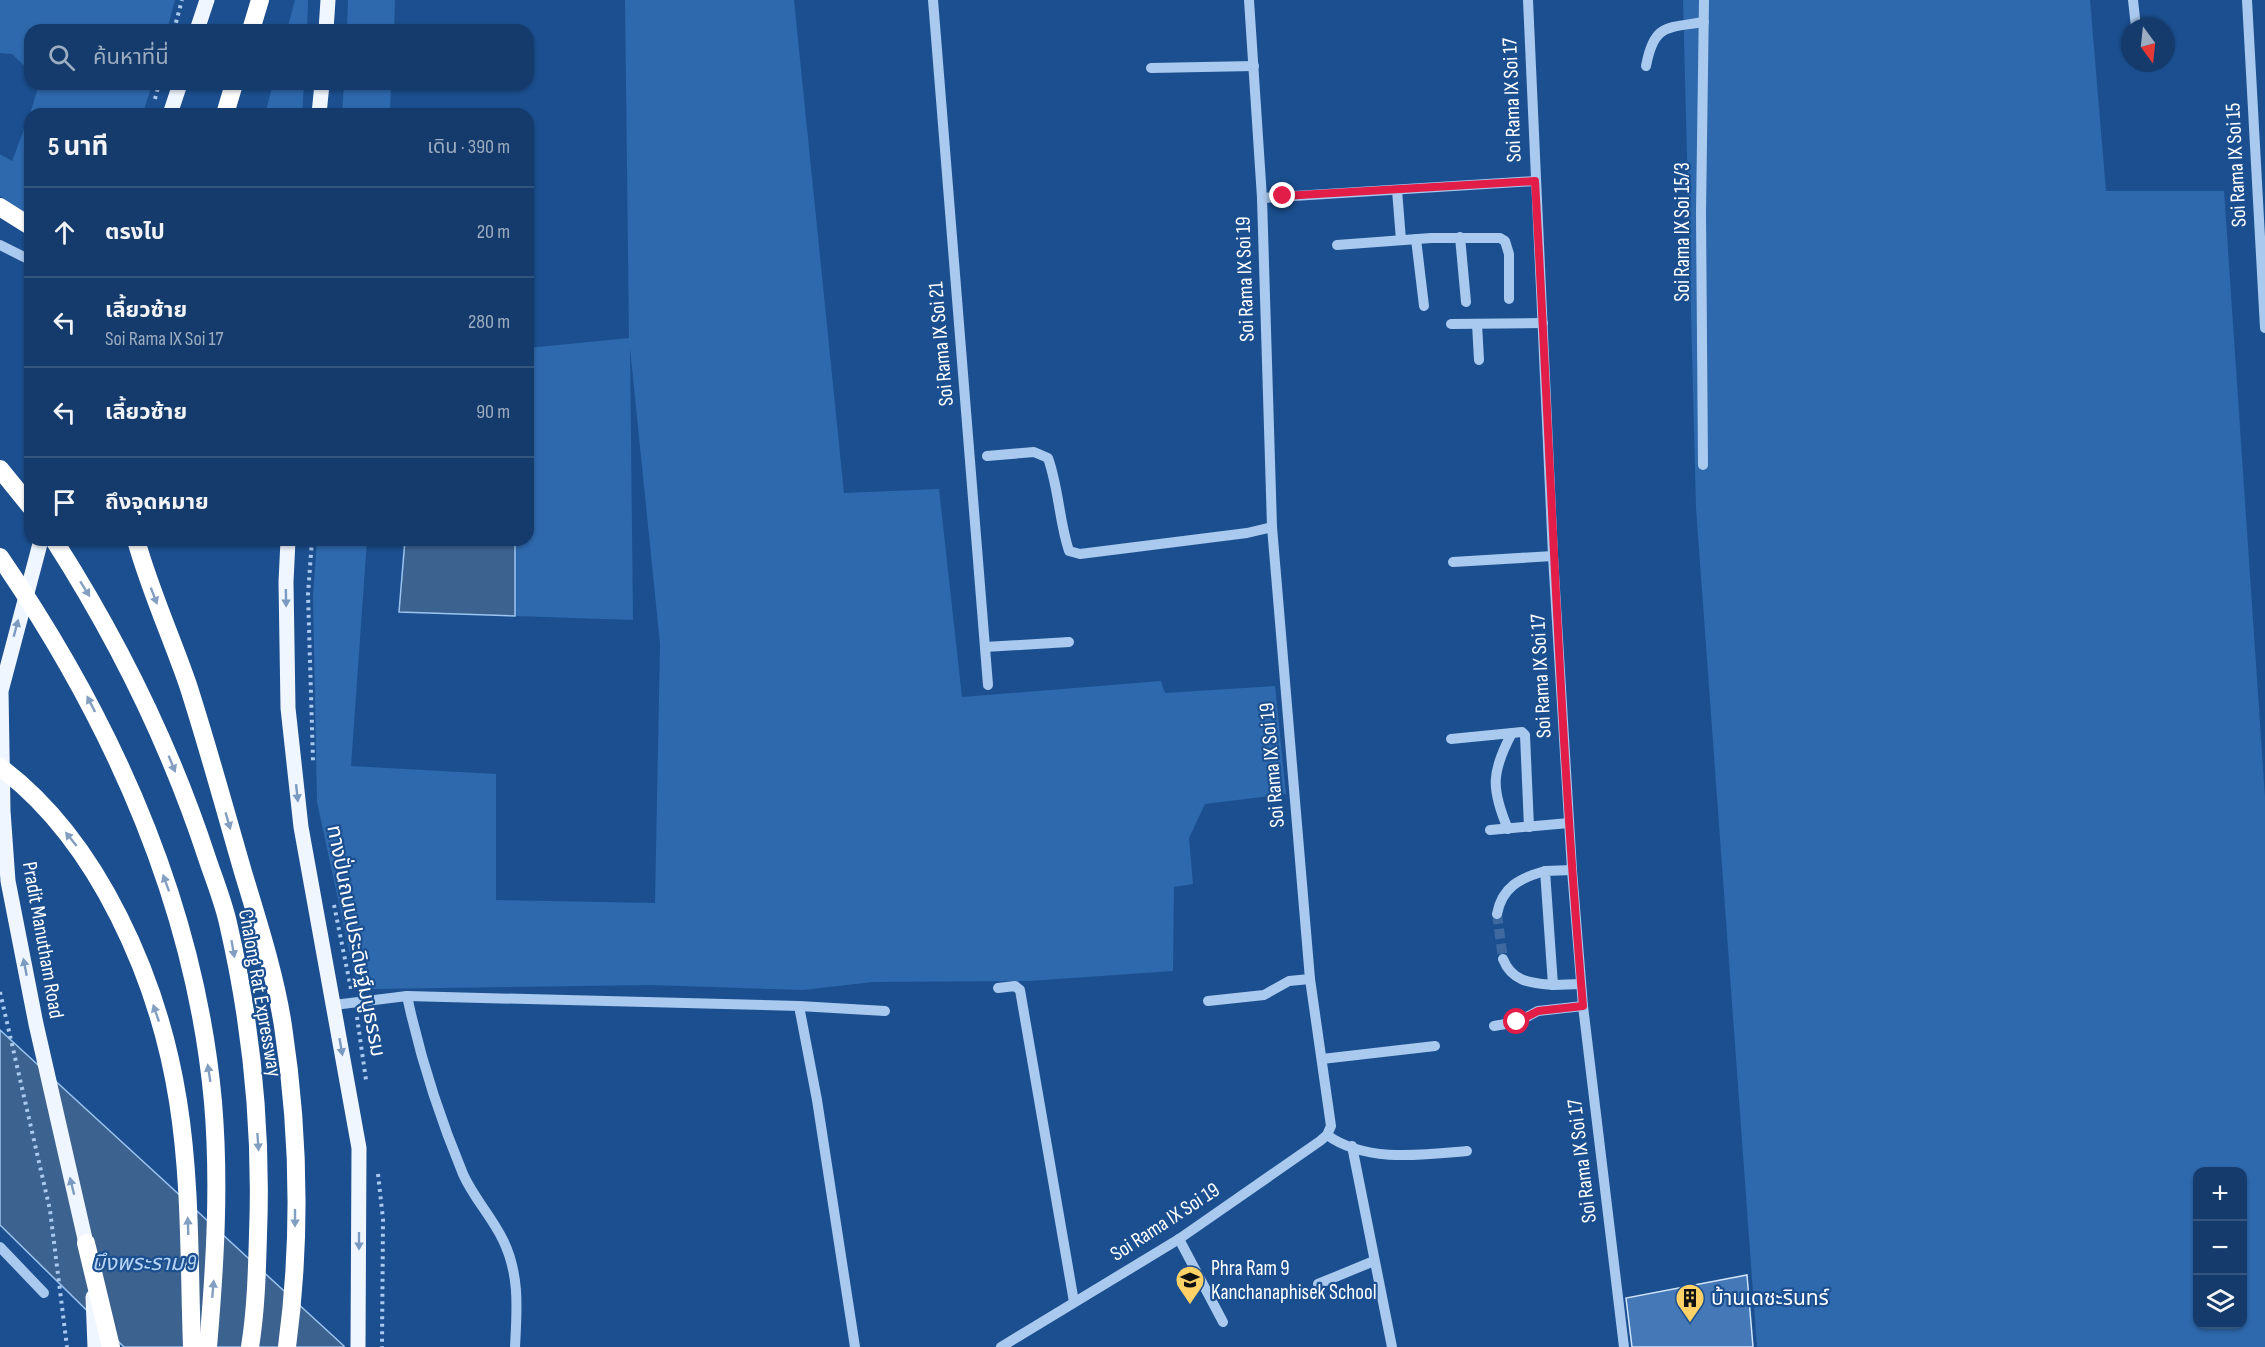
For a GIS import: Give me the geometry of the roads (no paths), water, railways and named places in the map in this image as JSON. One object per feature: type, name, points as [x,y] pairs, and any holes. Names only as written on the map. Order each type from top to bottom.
[{"type":"highway","points":[[253,24],[260,0]]},
{"type":"highway","points":[[227,108],[232,90]]},
{"type":"highway","points":[[0,207],[24,222]]},
{"type":"highway","points":[[0,469],[24,499]]},
{"type":"highway","name":"Chalong Rat Expressway","points":[[58,546],[90,597],[146,700],[193,816],[228,922],[244,1012],[261,1175],[257,1269],[250,1347]]},
{"type":"highway","points":[[138,546],[147,579],[187,684],[257,921],[282,1024],[294,1129],[295,1248],[287,1347]]},
{"type":"highway","points":[[0,557],[41,617],[90,701],[132,793],[174,904],[198,1005],[213,1101],[217,1190],[216,1262],[208,1347]]},
{"type":"highway","points":[[0,767],[47,810],[82,853],[109,898],[142,972],[162,1028],[178,1102],[187,1196],[192,1347]]},
{"type":"highway","points":[[86,1243],[111,1347]]},
{"type":"main road","points":[[199,24],[207,0]]},
{"type":"main road","points":[[326,24],[328,0]]},
{"type":"main road","points":[[172,108],[178,90]]},
{"type":"main road","points":[[320,108],[321,90]]},
{"type":"main road","name":"Pradit Manutham Road","points":[[39,546],[1,691],[3,846],[36,1024],[86,1243],[94,1307],[94,1347]]},
{"type":"main road","points":[[288,546],[288,708],[301,827],[358,1148],[358,1347]]},
{"type":"street","name":"Soi Rama IX Soi 21","points":[[933,0],[988,685]]},
{"type":"street","name":"Soi Rama IX Soi 19","points":[[1001,1347],[1179,1239],[1327,1135],[1331,1121],[1310,979],[1272,527],[1262,198],[1249,0]]},
{"type":"street","name":"Soi Rama IX Soi 17","points":[[1528,0],[1553,556],[1572,870],[1583,1006],[1624,1347]]},
{"type":"street","name":"Soi Rama IX Soi 15/3","points":[[1703,465],[1701,213],[1704,0]]},
{"type":"street","points":[[2133,0],[2135,18]]},
{"type":"street","name":"Soi Rama IX Soi 15","points":[[2247,0],[2265,328]]},
{"type":"street","points":[[1646,66],[1650,44],[1655,37],[1667,28],[1704,22]]},
{"type":"street","points":[[1151,68],[1254,66]]},
{"type":"street","points":[[1262,198],[1535,181]]},
{"type":"street","points":[[1397,190],[1401,240]]},
{"type":"street","points":[[1337,246],[1416,239],[1491,236],[1505,241],[1509,254],[1509,299]]},
{"type":"street","points":[[1460,237],[1466,302]]},
{"type":"street","points":[[1416,239],[1424,306]]},
{"type":"street","points":[[0,245],[24,257]]},
{"type":"street","points":[[1451,324],[1543,323]]},
{"type":"street","points":[[1477,324],[1479,360]]},
{"type":"street","points":[[987,456],[1034,452],[1048,458],[1054,473],[1065,538],[1070,551],[1080,554],[1247,533],[1272,527]]},
{"type":"street","points":[[1453,562],[1553,556]]},
{"type":"street","points":[[985,646],[1069,642]]},
{"type":"street","points":[[1451,739],[1522,732],[1525,735],[1529,827]]},
{"type":"street","points":[[1508,829],[1494,783],[1496,770],[1512,733]]},
{"type":"street","points":[[1490,831],[1569,823]]},
{"type":"street","points":[[1497,914],[1501,899],[1511,886],[1545,872],[1572,870]]},
{"type":"street","points":[[1545,872],[1553,985]]},
{"type":"street","points":[[1503,959],[1510,973],[1516,978],[1553,985],[1581,984]]},
{"type":"street","points":[[1208,1001],[1264,995],[1289,981],[1310,979]]},
{"type":"street","points":[[998,988],[1015,986],[1020,990],[1074,1302]]},
{"type":"street","points":[[407,996],[439,1116],[468,1184],[503,1239],[513,1268],[518,1291],[515,1347]]},
{"type":"street","points":[[334,1005],[407,996],[798,1006],[885,1011]]},
{"type":"street","points":[[798,1006],[817,1100],[855,1347]]},
{"type":"street","points":[[1494,1026],[1517,1022],[1538,1011],[1583,1006]]},
{"type":"street","points":[[1322,1059],[1435,1046]]},
{"type":"street","points":[[1327,1135],[1340,1144],[1400,1157],[1467,1151]]},
{"type":"street","points":[[1352,1146],[1392,1347]]},
{"type":"street","points":[[1179,1239],[1222,1322]]},
{"type":"street","points":[[0,1247],[44,1293]]},
{"type":"street","points":[[1318,1284],[1374,1261]]},
{"type":"water","points":[[404,546],[515,546],[515,616],[399,612]]},
{"type":"water","name":"บึงพระราม 9","points":[[0,1030],[344,1347],[124,1347],[0,1225]]},
{"type":"tunnel","points":[[1497,914],[1503,959]]},
{"type":"place","name":"Phra Ram 9 Kanchanaphisek School","points":[[1190,1306]]},
{"type":"place","name":"บ้านเดชะรินทร์","points":[[1690,1324]]}]
